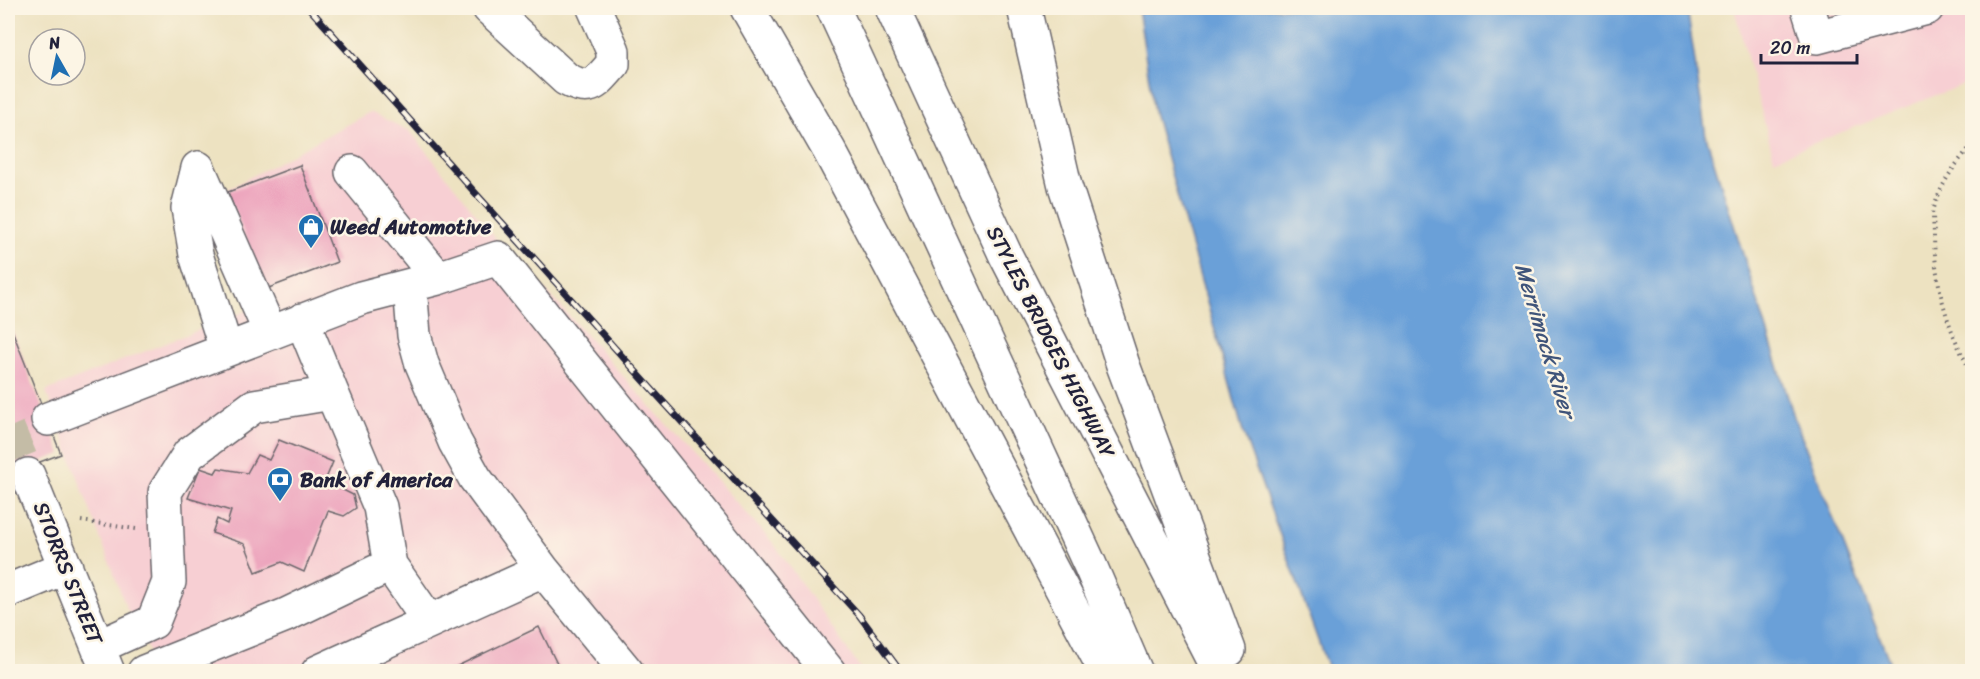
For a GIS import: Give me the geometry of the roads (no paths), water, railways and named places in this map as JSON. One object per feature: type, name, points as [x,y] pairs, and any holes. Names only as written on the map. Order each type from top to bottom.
[{"type":"main road","points":[[489,8],[566,79],[580,87],[595,84],[613,64],[613,51],[594,8]]},
{"type":"main road","points":[[747,8],[829,150],[1106,672]]},
{"type":"main road","points":[[833,8],[1090,565],[1136,672]]},
{"type":"main road","name":"STYLES BRIDGES HIGHWAY","points":[[892,8],[1006,256],[1220,672]]},
{"type":"main road","points":[[1024,8],[1065,186],[1123,365],[1237,672]]},
{"type":"main road","points":[[1808,8],[1817,38],[1927,8]]},
{"type":"main road","points":[[226,349],[196,255],[188,208],[198,168],[270,332]]},
{"type":"main road","points":[[352,172],[424,282],[414,335],[422,364],[455,442],[475,478],[543,570],[627,672]]},
{"type":"main road","points":[[48,419],[361,298],[424,282],[498,258],[829,672]]},
{"type":"main road","points":[[302,320],[380,507],[390,565],[429,621]]},
{"type":"main road","points":[[103,659],[153,622],[169,582],[165,492],[189,454],[254,406],[332,393]]},
{"type":"main road","name":"STORRS STREET","points":[[28,475],[103,659]]},
{"type":"main road","points":[[144,672],[286,615],[390,565]]},
{"type":"main road","points":[[8,591],[66,567]]},
{"type":"main road","points":[[318,672],[543,570]]},
{"type":"main road","points":[[162,600],[188,654]]},
{"type":"water","name":"Merrimack River","points":[[1138,8],[1687,8],[1706,136],[1795,420],[1893,671],[1329,671],[1244,435],[1154,112]]},
{"type":"tunnel","points":[[8,428],[28,475]]},
{"type":"railway","points":[[309,8],[657,395],[859,615],[901,672]]},
{"type":"place","name":"Weed Automotive","points":[[311,250]]},
{"type":"place","name":"Bank of America","points":[[280,503]]}]
